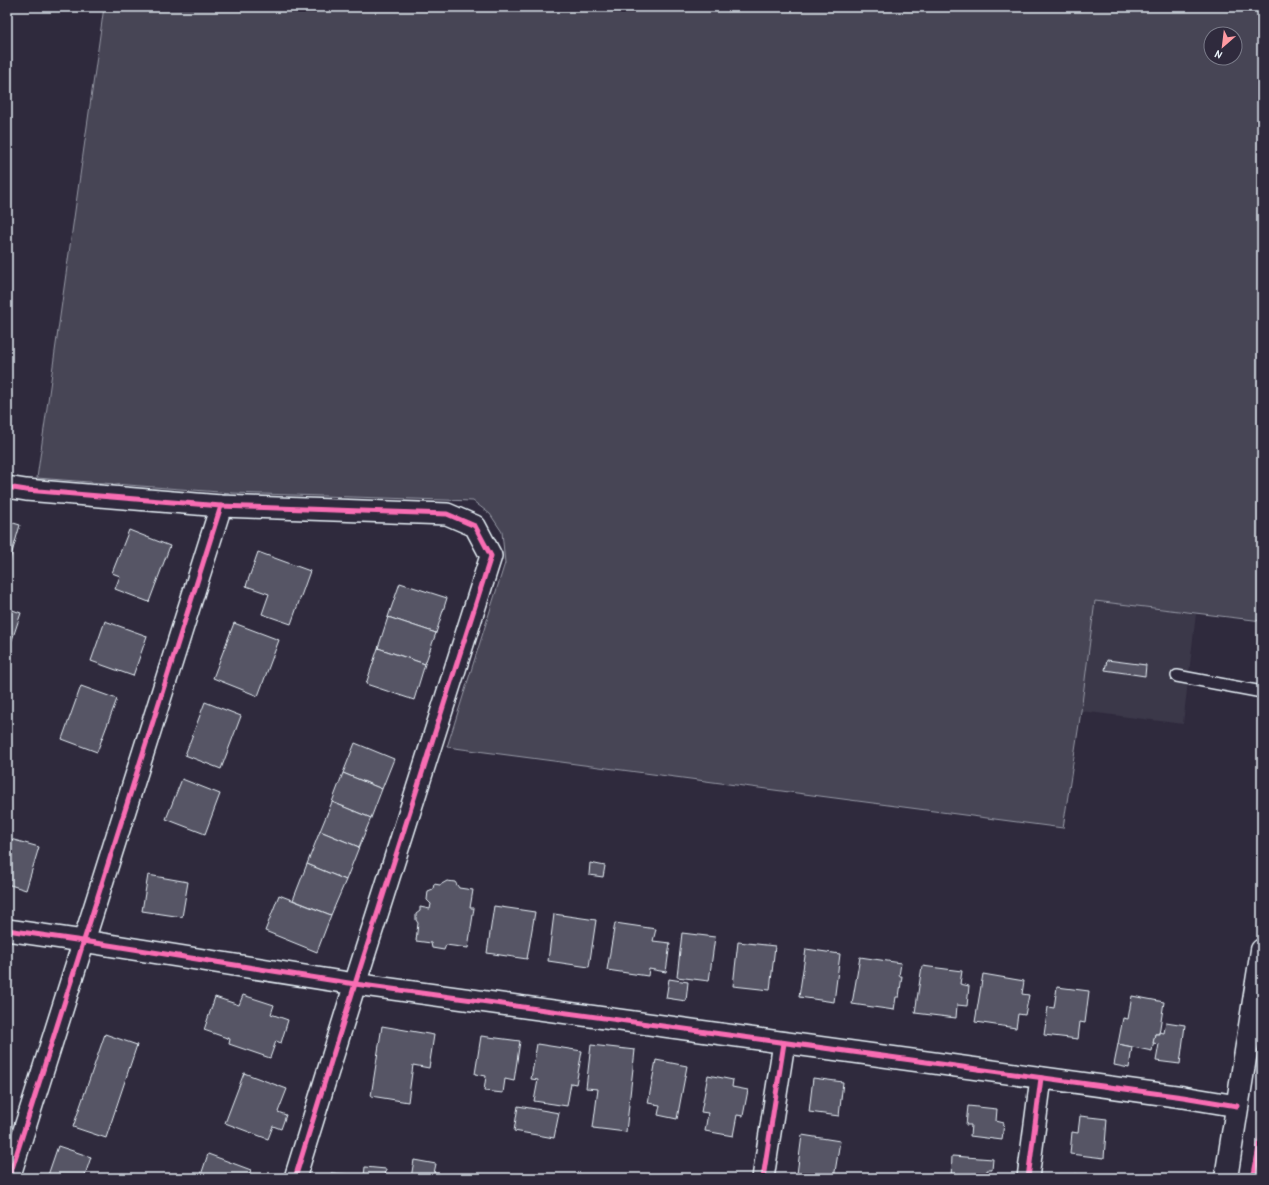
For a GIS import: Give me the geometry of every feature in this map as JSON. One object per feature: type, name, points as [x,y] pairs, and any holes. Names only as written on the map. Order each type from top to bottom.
[{"type":"street","points":[[7,487],[26,490],[221,506],[447,514],[475,526],[490,556],[295,1178]]},
{"type":"street","points":[[9,1178],[221,506]]},
{"type":"street","points":[[7,930],[355,984],[1183,1097],[1237,1106]]},
{"type":"street","points":[[1226,1178],[1262,950]]},
{"type":"street","points":[[763,1178],[784,1043]]},
{"type":"street","points":[[1028,1178],[1041,1078]]},
{"type":"lane","points":[[1177,676],[1262,692]]},
{"type":"shaded area","points":[[104,7],[1262,7],[1262,621],[1095,601],[1081,711],[1063,828],[447,747],[505,563],[502,532],[490,514],[473,501],[232,493],[37,478]]},
{"type":"shaded area","points":[[1095,601],[1196,614],[1183,724],[1081,711]]},
{"type":"building","points":[[7,521],[20,525],[7,570]]},
{"type":"building","points":[[129,530],[170,546],[149,602],[115,589],[120,576],[112,573]]},
{"type":"building","points":[[258,552],[310,571],[291,624],[262,614],[269,594],[246,586]]},
{"type":"building","points":[[400,583],[447,598],[436,633],[388,617]]},
{"type":"building","points":[[7,608],[21,613],[7,655]]},
{"type":"building","points":[[388,617],[436,633],[425,664],[378,648]]},
{"type":"building","points":[[105,621],[147,636],[133,676],[91,661]]},
{"type":"building","points":[[234,623],[279,640],[258,696],[213,678]]},
{"type":"building","points":[[378,648],[425,664],[414,700],[366,684]]},
{"type":"building","points":[[1107,660],[1146,665],[1145,676],[1105,670]]},
{"type":"building","points":[[81,686],[117,699],[97,752],[62,739]]},
{"type":"building","points":[[205,702],[241,716],[221,769],[185,755]]},
{"type":"building","points":[[355,743],[394,759],[382,789],[343,773]]},
{"type":"building","points":[[343,773],[382,789],[371,818],[332,802]]},
{"type":"building","points":[[182,779],[220,794],[205,834],[166,819]]},
{"type":"building","points":[[332,802],[371,818],[359,847],[320,831]]},
{"type":"building","points":[[320,831],[359,847],[346,880],[307,864]]},
{"type":"building","points":[[7,838],[39,847],[26,890],[7,884]]},
{"type":"building","points":[[590,863],[605,866],[603,877],[589,875]]},
{"type":"building","points":[[307,864],[346,880],[331,915],[293,900]]},
{"type":"building","points":[[148,875],[188,882],[182,917],[142,911]]},
{"type":"building","points":[[447,881],[455,882],[459,888],[473,890],[470,908],[474,908],[468,948],[446,945],[444,950],[432,948],[431,943],[416,941],[418,923],[416,920],[416,914],[420,911],[420,907],[430,909],[431,904],[427,900],[428,891],[433,889],[434,884],[440,885]]},
{"type":"building","points":[[279,895],[331,915],[317,952],[265,931]]},
{"type":"building","points":[[494,906],[535,912],[527,959],[487,953]]},
{"type":"building","points":[[554,914],[596,920],[589,967],[548,961]]},
{"type":"building","points":[[615,923],[656,929],[653,941],[670,943],[666,972],[649,969],[648,976],[607,970]]},
{"type":"building","points":[[682,933],[715,937],[709,981],[677,977]]},
{"type":"building","points":[[738,942],[775,946],[770,990],[733,986]]},
{"type":"building","points":[[806,949],[840,954],[834,1002],[799,997]]},
{"type":"building","points":[[860,957],[901,963],[899,976],[902,976],[899,997],[896,997],[894,1010],[852,1004]]},
{"type":"building","points":[[922,966],[962,971],[960,984],[969,986],[967,1006],[957,1005],[956,1018],[915,1013]]},
{"type":"building","points":[[983,974],[1024,981],[1022,994],[1029,995],[1025,1015],[1018,1014],[1016,1028],[975,1022]]},
{"type":"building","points":[[669,979],[688,982],[686,1001],[666,998]]},
{"type":"building","points":[[1057,987],[1089,991],[1085,1023],[1080,1022],[1078,1039],[1044,1035],[1048,1007],[1054,1008]]},
{"type":"building","points":[[243,995],[274,1005],[271,1014],[288,1020],[281,1043],[276,1041],[270,1058],[229,1044],[230,1039],[204,1030],[215,997],[239,1005]]},
{"type":"building","points":[[1132,996],[1164,1002],[1159,1034],[1155,1034],[1152,1051],[1118,1044],[1123,1018],[1128,1019]]},
{"type":"building","points":[[1166,1022],[1185,1025],[1180,1064],[1156,1061],[1159,1044],[1153,1043],[1155,1034],[1159,1034],[1159,1032],[1164,1033]]},
{"type":"building","points":[[382,1026],[434,1035],[429,1068],[413,1065],[408,1102],[371,1096]]},
{"type":"building","points":[[105,1034],[137,1045],[106,1138],[73,1127]]},
{"type":"building","points":[[481,1036],[520,1041],[514,1081],[505,1079],[503,1093],[484,1091],[486,1076],[475,1074]]},
{"type":"building","points":[[537,1044],[582,1051],[576,1084],[571,1083],[567,1106],[534,1101],[538,1080],[531,1079]]},
{"type":"building","points":[[1118,1044],[1132,1047],[1129,1068],[1114,1065]]},
{"type":"building","points":[[591,1045],[635,1050],[626,1132],[593,1128],[598,1089],[586,1088]]},
{"type":"building","points":[[656,1060],[687,1066],[677,1119],[658,1115],[660,1105],[648,1103]]},
{"type":"building","points":[[244,1073],[287,1089],[278,1112],[286,1115],[281,1129],[273,1126],[268,1139],[225,1123]]},
{"type":"building","points":[[708,1075],[733,1080],[732,1087],[748,1090],[743,1116],[737,1115],[733,1136],[705,1131],[708,1113],[701,1112]]},
{"type":"building","points":[[813,1078],[843,1082],[839,1116],[809,1112]]},
{"type":"building","points":[[518,1106],[559,1113],[554,1138],[514,1131]]},
{"type":"building","points":[[968,1106],[997,1109],[996,1121],[1004,1123],[1002,1140],[970,1136],[971,1125],[966,1125]]},
{"type":"building","points":[[1080,1116],[1107,1119],[1104,1158],[1070,1154],[1072,1132],[1078,1133]]},
{"type":"building","points":[[802,1135],[840,1141],[834,1178],[821,1178],[797,1174]]},
{"type":"building","points":[[58,1146],[91,1157],[84,1178],[47,1178]]},
{"type":"building","points":[[208,1154],[251,1170],[248,1178],[200,1178]]},
{"type":"building","points":[[952,1156],[993,1159],[992,1170],[987,1170],[987,1178],[951,1178]]},
{"type":"building","points":[[414,1160],[436,1164],[434,1173],[449,1176],[449,1178],[411,1178]]},
{"type":"building","points":[[365,1167],[386,1169],[385,1178],[331,1178],[331,1173],[364,1176]]},
{"type":"building","points":[[1075,1174],[1102,1178],[1074,1178]]},
{"type":"cycle path","points":[[7,487],[26,490],[221,506],[447,514],[475,526],[491,556],[295,1178]]},
{"type":"cycle path","points":[[9,1178],[221,506]]},
{"type":"cycle path","points":[[7,930],[355,984],[1183,1097],[1237,1106]]},
{"type":"cycle path","points":[[763,1178],[784,1043]]},
{"type":"cycle path","points":[[1028,1178],[1041,1078]]},
{"type":"cycle path","points":[[1251,1178],[1254,1174],[1262,1122]]}]
